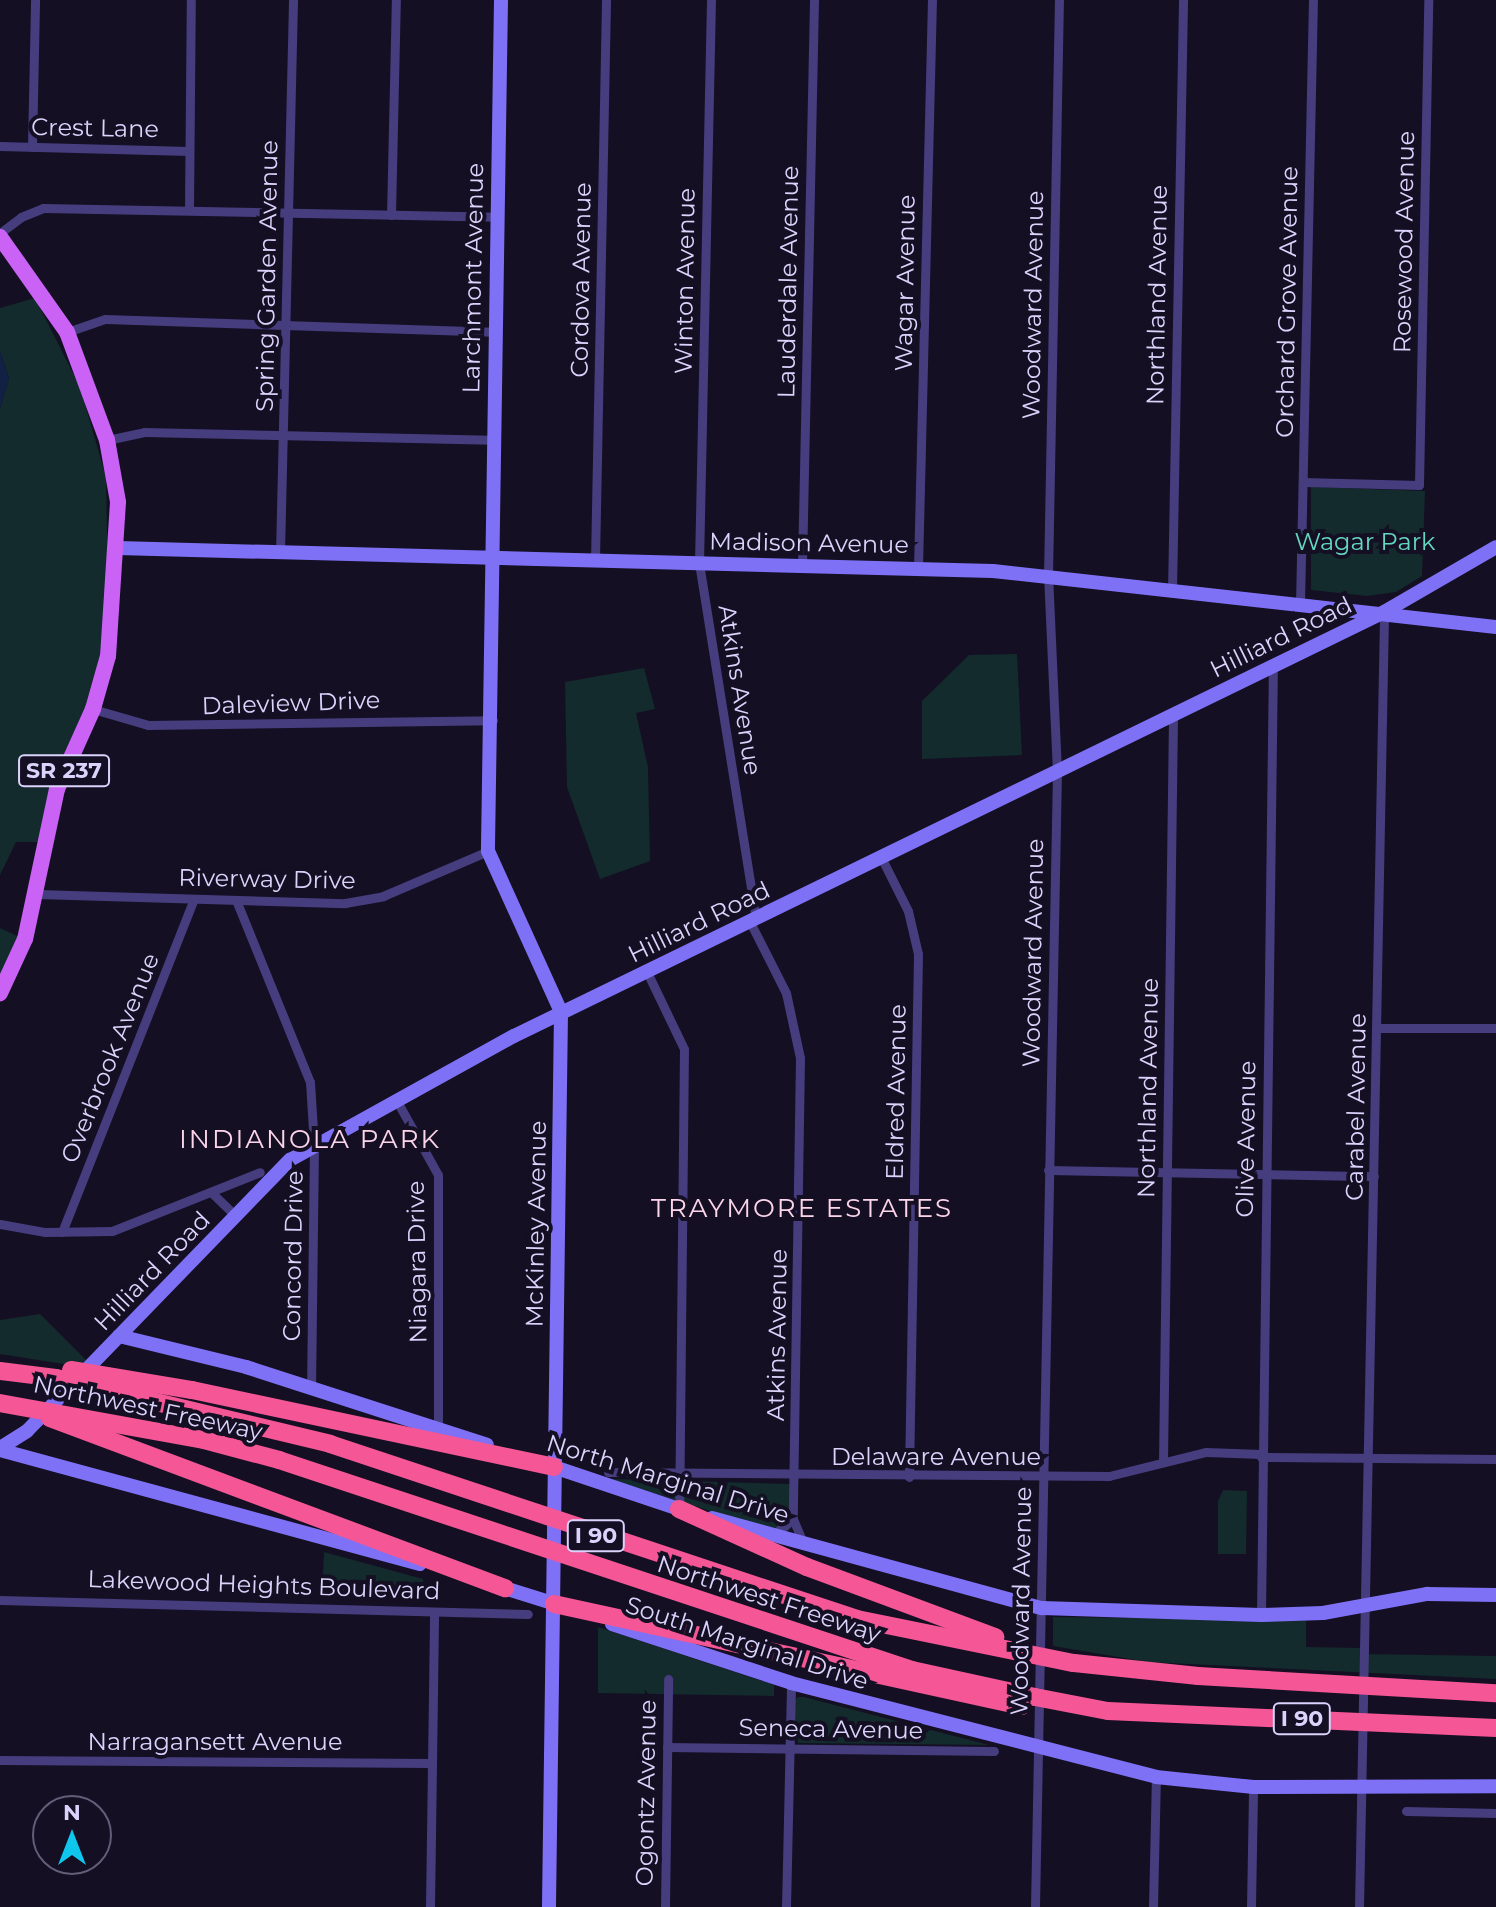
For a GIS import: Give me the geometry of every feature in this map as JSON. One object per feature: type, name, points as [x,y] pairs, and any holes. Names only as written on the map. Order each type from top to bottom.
[{"type":"highway","points":[[0,1361],[192,1390],[554,1474]]},
{"type":"highway","name":"Northwest Freeway","points":[[0,1371],[56,1378],[330,1444],[857,1619],[1074,1663],[1198,1676],[1494,1692]]},
{"type":"highway","name":"Northwest Freeway","points":[[0,1403],[204,1440],[279,1460],[912,1670],[1108,1711],[1496,1728]]},
{"type":"highway","points":[[22,1405],[505,1588]]},
{"type":"highway","points":[[679,1509],[781,1556],[988,1635],[1061,1655],[1198,1676]]},
{"type":"highway","points":[[554,1595],[902,1684],[1027,1707],[1108,1711]]},
{"type":"main road","name":"Larchmont Avenue","points":[[489,557],[501,0]]},
{"type":"main road","name":"SR 237","points":[[0,235],[67,332],[116,471],[118,548],[108,656],[93,709],[57,789],[25,939],[0,993]]},
{"type":"main road","name":"Hilliard Road","points":[[0,1449],[16,1440],[290,1160],[561,1012],[882,859],[1384,612],[1496,547]]},
{"type":"main road","name":"Madison Avenue","points":[[118,548],[918,568],[1048,576],[1496,627]]},
{"type":"main road","name":"McKinley Avenue","points":[[489,557],[493,720],[488,851],[561,1012],[549,1907]]},
{"type":"main road","name":"North Marginal Drive","points":[[119,1336],[311,1387],[554,1474],[774,1534],[1042,1614],[1261,1615]]},
{"type":"main road","name":"South Marginal Drive","points":[[0,1449],[505,1588],[554,1595],[791,1683],[1038,1750],[1156,1777],[1253,1787],[1496,1786]]},
{"type":"main road","points":[[1261,1615],[1323,1613],[1427,1594],[1496,1595]]},
{"type":"street","points":[[32,147],[35,0]]},
{"type":"street","points":[[189,209],[191,0]]},
{"type":"street","name":"Spring Garden Avenue","points":[[280,553],[293,0]]},
{"type":"street","points":[[391,215],[396,0]]},
{"type":"street","name":"Cordova Avenue","points":[[595,560],[606,0]]},
{"type":"street","name":"Winton Avenue","points":[[699,563],[711,0]]},
{"type":"street","name":"Lauderdale Avenue","points":[[802,565],[814,0]]},
{"type":"street","name":"Wagar Avenue","points":[[918,568],[932,0]]},
{"type":"street","name":"Woodward Avenue","points":[[1035,1907],[1057,772],[1048,576],[1059,0]]},
{"type":"street","name":"Northland Avenue","points":[[1172,591],[1183,0]]},
{"type":"street","name":"Orchard Grove Avenue","points":[[1300,604],[1313,0]]},
{"type":"street","name":"Rosewood Avenue","points":[[1303,482],[1419,485],[1428,0]]},
{"type":"street","name":"Crest Lane","points":[[0,146],[189,151]]},
{"type":"street","points":[[0,235],[21,217],[43,208],[497,217]]},
{"type":"street","points":[[67,332],[105,319],[493,332]]},
{"type":"street","points":[[107,440],[144,432],[491,440]]},
{"type":"street","name":"Atkins Avenue","points":[[699,563],[753,921],[786,993],[800,1058],[793,1519],[804,1544]]},
{"type":"street","name":"Carabel Avenue","points":[[1359,1907],[1384,612]]},
{"type":"street","name":"Olive Avenue","points":[[1261,1615],[1273,664]]},
{"type":"street","name":"Daleview Drive","points":[[93,709],[148,725],[493,720]]},
{"type":"street","name":"Northland Avenue","points":[[1163,1462],[1173,714]]},
{"type":"street","name":"Riverway Drive","points":[[37,894],[367,900],[488,851]]},
{"type":"street","name":"Eldred Avenue","points":[[882,859],[908,911],[918,954],[909,1477]]},
{"type":"street","name":"Overbrook Avenue","points":[[62,1232],[194,899]]},
{"type":"street","name":"Concord Drive","points":[[236,900],[304,1065],[314,1146],[311,1387]]},
{"type":"street","points":[[647,972],[684,1049],[679,1509]]},
{"type":"street","points":[[1378,1028],[1496,1028]]},
{"type":"street","name":"Niagara Drive","points":[[398,1103],[438,1175],[438,1430]]},
{"type":"street","points":[[1048,1170],[1374,1176]]},
{"type":"street","points":[[0,1224],[62,1232],[112,1231],[260,1172]]},
{"type":"street","points":[[212,1193],[236,1216]]},
{"type":"street","name":"Delaware Avenue","points":[[608,1472],[1043,1478],[1109,1476],[1206,1452],[1370,1459],[1496,1459]]},
{"type":"street","points":[[774,1534],[793,1519]]},
{"type":"street","name":"Lakewood Heights Boulevard","points":[[0,1600],[528,1614]]},
{"type":"street","points":[[430,1907],[434,1612]]},
{"type":"street","name":"Ogontz Avenue","points":[[665,1907],[668,1679]]},
{"type":"street","points":[[786,1907],[787,1747],[791,1683]]},
{"type":"street","name":"Seneca Avenue","points":[[667,1747],[994,1751]]},
{"type":"street","name":"Narragansett Avenue","points":[[0,1760],[431,1763]]},
{"type":"street","points":[[1153,1907],[1156,1777]]},
{"type":"street","points":[[1251,1907],[1253,1787]]},
{"type":"street","points":[[1406,1811],[1496,1813]]},
{"type":"green space","points":[[35,298],[80,387],[106,477],[109,642],[42,842],[16,842],[0,875],[0,409],[9,378],[0,351],[0,308]]},
{"type":"green space","name":"Wagar Park","points":[[1311,487],[1425,491],[1422,576],[1396,592],[1367,596],[1311,590]]},
{"type":"green space","points":[[1017,654],[1022,755],[922,759],[922,701],[969,655]]},
{"type":"green space","points":[[644,668],[655,709],[636,713],[648,767],[650,861],[600,879],[567,787],[565,682]]},
{"type":"green space","points":[[0,928],[24,939],[0,975]]},
{"type":"green space","points":[[40,1314],[87,1361],[82,1367],[0,1354],[0,1320]]},
{"type":"green space","points":[[610,1479],[792,1484],[791,1528],[785,1535]]},
{"type":"green space","points":[[1223,1490],[1247,1491],[1246,1554],[1218,1554],[1218,1501]]},
{"type":"green space","points":[[324,1552],[423,1579],[423,1599],[322,1596]]},
{"type":"green space","points":[[1053,1617],[1306,1620],[1306,1647],[1362,1648],[1363,1654],[1496,1656],[1496,1679],[1148,1662],[1053,1646]]},
{"type":"green space","points":[[598,1627],[774,1685],[774,1696],[598,1693]]},
{"type":"green space","points":[[798,1697],[989,1745],[798,1743],[793,1702]]},
{"type":"water","points":[[0,351],[9,378],[0,409]]},
{"type":"district","name":"INDIANOLA PARK","points":[[310,1140]]},
{"type":"district","name":"TRAYMORE ESTATES","points":[[802,1209]]}]
